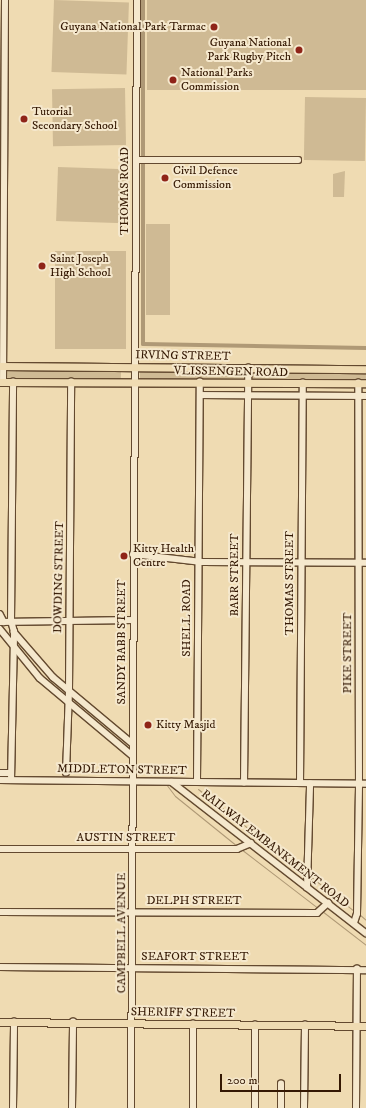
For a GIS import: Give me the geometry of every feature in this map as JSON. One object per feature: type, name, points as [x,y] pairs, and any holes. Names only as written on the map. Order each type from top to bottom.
[{"type":"main road","name":"IRVING STREET","points":[[2,366],[366,369]]},
{"type":"main road","name":"VLISSENGEN ROAD","points":[[2,382],[362,383]]},
{"type":"main road","name":"SHERIFF STREET","points":[[0,1022],[366,1026]]},
{"type":"street","points":[[2,382],[5,0]]},
{"type":"street","name":"THOMAS ROAD","points":[[136,0],[138,160],[136,382]]},
{"type":"street","points":[[138,160],[298,160]]},
{"type":"street","name":"BARR STREET","points":[[244,783],[248,368]]},
{"type":"street","points":[[11,780],[14,632],[11,621],[13,382]]},
{"type":"street","name":"DOWDING STREET","points":[[66,772],[69,704],[71,382]]},
{"type":"street","name":"SANDY BABB STREET","points":[[134,781],[133,554],[136,382]]},
{"type":"street","name":"SHELL ROAD","points":[[197,781],[200,382]]},
{"type":"street","name":"THOMAS STREET","points":[[300,783],[302,383]]},
{"type":"street","name":"PIKE STREET","points":[[354,924],[357,914],[359,784],[358,396],[362,383]]},
{"type":"street","points":[[200,395],[366,396]]},
{"type":"street","points":[[133,554],[198,560],[246,562],[366,563]]},
{"type":"street","points":[[0,614],[2,622],[133,620]]},
{"type":"street","points":[[0,629],[13,648],[40,678],[69,704],[133,756]]},
{"type":"street","points":[[14,632],[38,662],[69,691],[133,744]]},
{"type":"street","points":[[0,773],[11,773]]},
{"type":"street","name":"MIDDLETON STREET","points":[[0,780],[366,784]]},
{"type":"street","name":"CAMPBELL AVENUE","points":[[131,1108],[133,1023],[134,781]]},
{"type":"street","name":"RAILWAY EMBANKMENT ROAD","points":[[172,782],[248,845],[307,888],[326,905],[366,933]]},
{"type":"street","points":[[181,791],[183,782]]},
{"type":"street","points":[[307,888],[309,878],[310,784]]},
{"type":"street","name":"AUSTIN STREET","points":[[0,849],[238,849],[248,845]]},
{"type":"street","name":"DELPH STREET","points":[[0,912],[318,913],[326,905]]},
{"type":"street","name":"SEAFORT STREET","points":[[0,966],[366,970]]},
{"type":"street","points":[[356,1108],[355,1026],[357,970]]},
{"type":"street","points":[[13,1108],[14,1022]]},
{"type":"street","points":[[72,1108],[73,1022]]},
{"type":"street","points":[[193,1108],[194,1024]]},
{"type":"street","points":[[255,1025],[255,1108]]},
{"type":"street","points":[[304,1108],[305,1025]]},
{"type":"street","points":[[281,1084],[281,1108]]},
{"type":"shaded area","points":[[54,0],[129,3],[126,75],[51,72]]},
{"type":"shaded area","points":[[147,0],[366,0],[366,90],[147,90]]},
{"type":"shaded area","points":[[125,88],[126,145],[53,146],[52,89]]},
{"type":"shaded area","points":[[305,97],[366,98],[365,161],[304,160]]},
{"type":"shaded area","points":[[58,167],[126,169],[124,223],[56,221]]},
{"type":"shaded area","points":[[345,171],[344,197],[333,197],[333,174]]},
{"type":"shaded area","points":[[146,224],[170,224],[170,315],[146,315]]},
{"type":"shaded area","points":[[55,251],[126,251],[126,349],[55,349]]},
{"type":"shaded area","points":[[7,369],[121,371],[121,380],[7,378]]},
{"type":"shaded area","points":[[140,369],[244,371],[244,380],[140,378]]},
{"type":"shaded area","points":[[251,370],[366,372],[366,381],[251,379]]},
{"type":"waterway","points":[[143,0],[143,344],[366,348]]},
{"type":"waterway","points":[[248,778],[296,778],[298,567]]},
{"type":"waterway","points":[[0,777],[9,777]]},
{"type":"waterway","points":[[13,777],[128,777]]},
{"type":"waterway","points":[[141,777],[161,779]]},
{"type":"waterway","points":[[166,784],[175,796],[237,846]]},
{"type":"waterway","points":[[198,789],[305,873]]},
{"type":"waterway","points":[[241,849],[318,908]]},
{"type":"waterway","points":[[310,876],[354,911]]},
{"type":"waterway","points":[[322,911],[366,945]]},
{"type":"waterway","points":[[359,914],[366,920]]},
{"type":"place","name":"Guyana National Park Tarmac","points":[[214,27]]},
{"type":"place","name":"Guyana National Park Rugby Pitch","points":[[299,50]]},
{"type":"place","name":"National Parks Commission","points":[[173,80]]},
{"type":"place","name":"Tutorial Secondary School","points":[[24,119]]},
{"type":"place","name":"Civil Defence Commission","points":[[165,178]]},
{"type":"place","name":"Saint Joseph High School","points":[[42,266]]},
{"type":"place","name":"Kitty Health Centre","points":[[124,556]]},
{"type":"place","name":"Kitty Masjid","points":[[148,725]]}]
